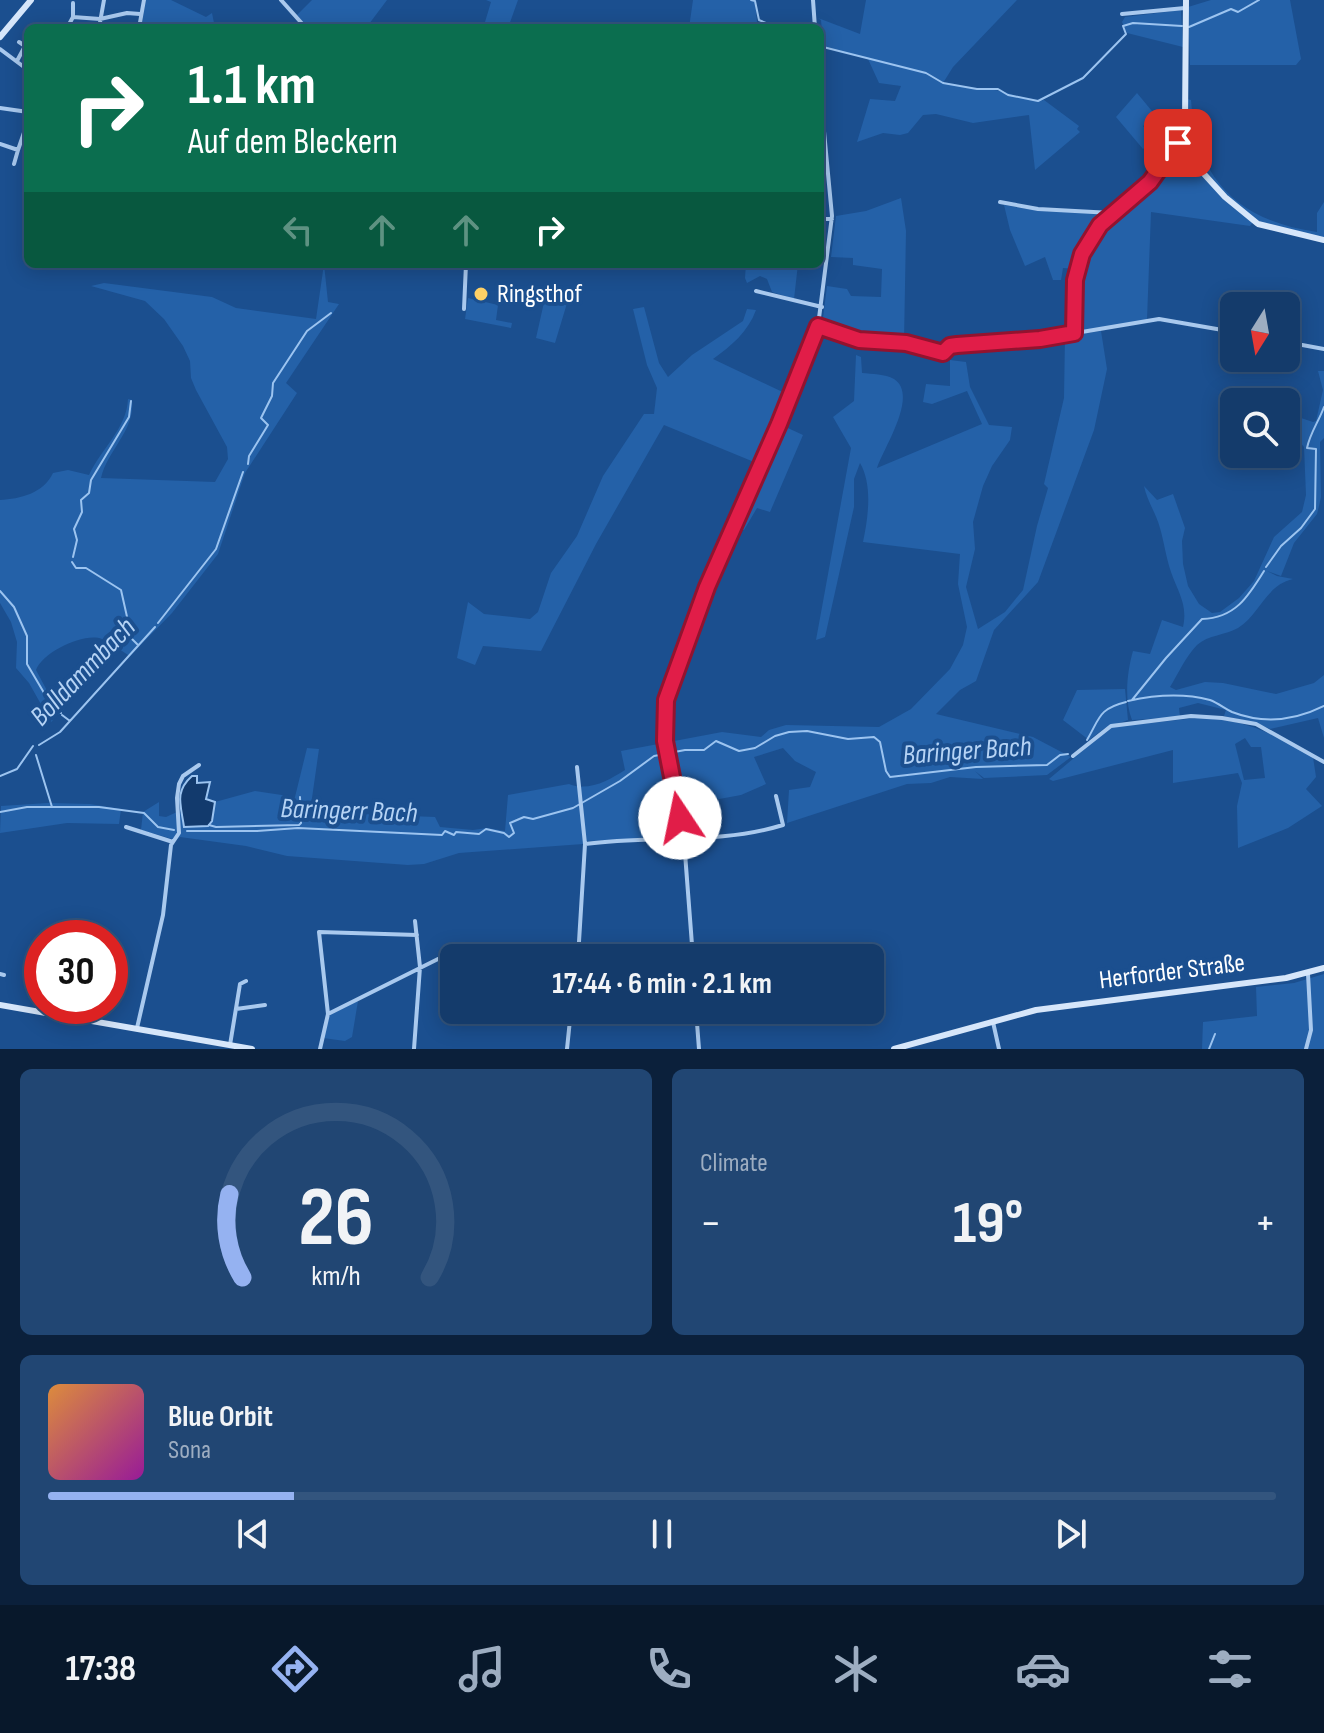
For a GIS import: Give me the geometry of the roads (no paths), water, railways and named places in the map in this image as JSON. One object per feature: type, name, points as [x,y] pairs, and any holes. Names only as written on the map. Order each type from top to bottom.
[{"type":"main road","points":[[0,37],[31,0]]},
{"type":"main road","points":[[1186,4],[1187,135],[1204,174],[1241,212],[1266,227],[1324,240]]},
{"type":"main road","name":"Herforder Straße","points":[[894,1049],[1024,1013],[1308,974],[1324,968]]},
{"type":"main road","points":[[0,1005],[252,1049]]},
{"type":"street","points":[[99,24],[104,0]]},
{"type":"street","points":[[139,24],[144,0]]},
{"type":"street","points":[[281,0],[302,24]]},
{"type":"street","points":[[813,0],[815,24]]},
{"type":"street","points":[[69,24],[73,17],[73,3]]},
{"type":"street","points":[[1122,14],[1134,15],[1186,4]]},
{"type":"street","points":[[73,17],[100,19],[127,13],[140,14]]},
{"type":"street","points":[[19,42],[24,45]]},
{"type":"street","points":[[17,61],[24,48]]},
{"type":"street","points":[[0,49],[24,67]]},
{"type":"street","points":[[0,108],[24,111]]},
{"type":"street","points":[[692,944],[684,840],[663,724],[666,700],[707,587],[779,424],[818,326],[832,219],[824,132]]},
{"type":"street","points":[[14,164],[24,133]]},
{"type":"street","points":[[1074,333],[1075,280],[1082,254],[1100,225],[1150,182],[1183,136],[1187,135]]},
{"type":"street","points":[[0,144],[18,150]]},
{"type":"street","points":[[1000,202],[1038,209],[1112,213]]},
{"type":"street","points":[[824,219],[832,219]]},
{"type":"street","points":[[464,309],[466,268]]},
{"type":"street","points":[[756,291],[822,307]]},
{"type":"street","points":[[818,326],[859,340],[906,343],[943,353],[950,346],[1040,339],[1159,319],[1220,330]]},
{"type":"street","points":[[1300,345],[1324,349]]},
{"type":"street","points":[[1073,756],[1111,726],[1191,716],[1256,724],[1324,762]]},
{"type":"street","points":[[137,1028],[163,915],[173,842],[179,829],[177,792],[183,776],[199,765]]},
{"type":"street","points":[[577,767],[585,844],[579,944]]},
{"type":"street","points":[[585,844],[719,837],[783,825],[776,796]]},
{"type":"street","points":[[126,827],[173,842]]},
{"type":"street","points":[[414,1049],[420,967],[415,921]]},
{"type":"street","points":[[320,1049],[328,1014],[319,932],[417,935]]},
{"type":"street","points":[[328,1014],[440,959]]},
{"type":"street","points":[[1306,1049],[1311,1030],[1308,974]]},
{"type":"street","points":[[230,1045],[240,984],[246,981]]},
{"type":"street","points":[[236,1009],[265,1005]]},
{"type":"street","points":[[993,1020],[999,1049]]},
{"type":"street","points":[[567,1049],[570,1024]]},
{"type":"street","points":[[697,1024],[699,1049]]},
{"type":"waterway","points":[[751,0],[755,1],[759,20],[768,24]]},
{"type":"waterway","points":[[1189,27],[1231,9],[1238,12],[1259,0]]},
{"type":"waterway","points":[[824,47],[926,73],[943,83],[998,89],[1008,95],[1038,101],[1083,78],[1126,34],[1123,26],[1133,23],[1182,26]]},
{"type":"waterway","name":"Bolldammbach","points":[[248,464],[249,456],[268,425],[261,418],[272,396],[273,383],[307,331],[331,313]]},
{"type":"waterway","points":[[73,557],[77,540],[74,529],[82,512],[81,500],[89,493],[91,480],[129,417],[131,401]]},
{"type":"waterway","points":[[1266,567],[1315,509],[1316,449],[1307,448],[1324,407]]},
{"type":"waterway","name":"Bolldammbach","points":[[158,623],[216,549],[243,472]]},
{"type":"waterway","points":[[72,562],[76,568],[86,568],[121,590],[132,639],[138,645]]},
{"type":"waterway","points":[[1132,700],[1202,619],[1232,610],[1246,597],[1264,571]]},
{"type":"waterway","points":[[0,591],[14,607],[27,636],[27,664],[50,703],[61,713]]},
{"type":"waterway","name":"Bolldammbach","points":[[39,745],[60,732],[155,627]]},
{"type":"waterway","name":"Baringer Bach","points":[[1128,701],[1159,696],[1190,696],[1210,700],[1244,716],[1267,719],[1290,718],[1324,706]]},
{"type":"waterway","name":"Baringer Bach","points":[[1087,740],[1105,711],[1126,702]]},
{"type":"waterway","points":[[62,715],[70,721]]},
{"type":"waterway","name":"Baringerr Bach","points":[[187,831],[298,828],[442,835],[445,831],[454,835],[456,832],[479,834],[486,829],[509,837],[514,833],[510,823],[524,817],[533,819],[573,808],[620,781],[654,756],[704,750],[716,741],[739,751],[755,748],[789,732],[807,731],[848,739],[874,737],[880,742],[890,777],[976,767],[1047,765],[1060,755],[1068,754]]},
{"type":"waterway","name":"Bolldammbach","points":[[0,776],[17,769],[33,746]]},
{"type":"waterway","name":"Bolldammbach","points":[[36,755],[52,807]]},
{"type":"waterway","name":"Baringerr Bach","points":[[209,825],[299,825],[300,797]]},
{"type":"waterway","points":[[0,812],[27,807],[99,807],[144,813],[158,827],[174,830]]},
{"type":"waterway","points":[[1209,1049],[1215,1034]]},
{"type":"place","name":"Ringsthof","points":[[481,294]]}]
